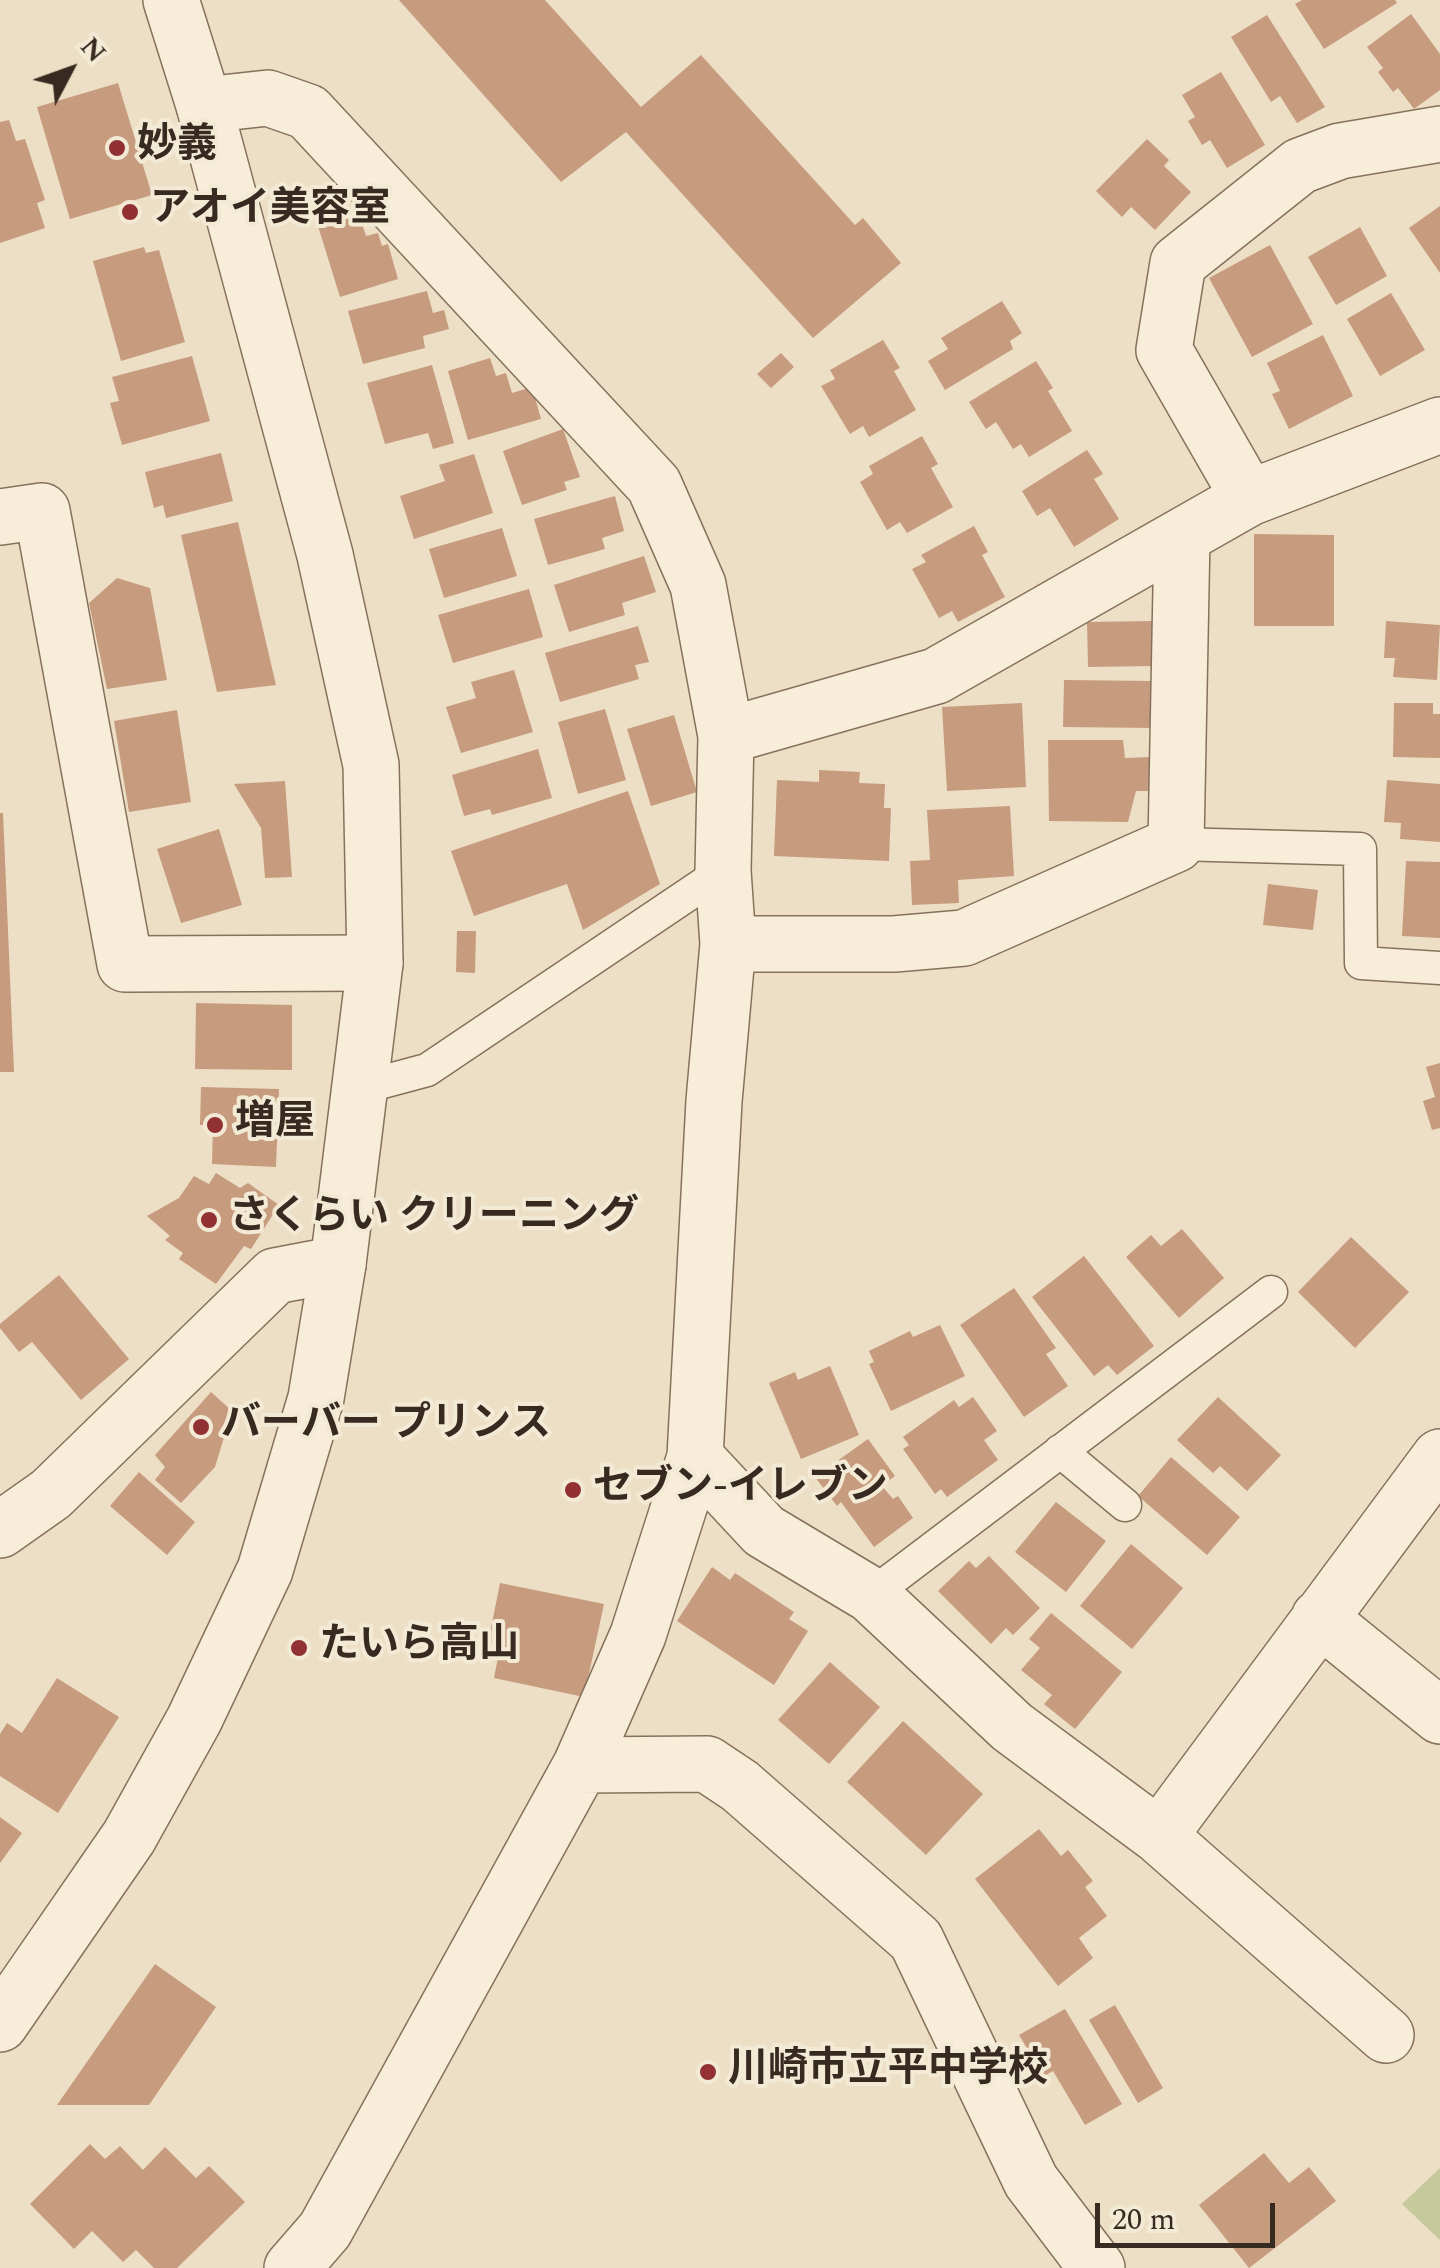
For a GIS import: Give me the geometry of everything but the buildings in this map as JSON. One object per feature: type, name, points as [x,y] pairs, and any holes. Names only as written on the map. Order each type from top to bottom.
[{"type":"street","points":[[0,2024],[128,1837],[194,1720],[265,1570],[316,1398],[338,1264],[375,963],[370,765],[326,555],[204,106],[171,0]]},
{"type":"street","points":[[204,106],[268,98],[308,112],[654,485],[698,585],[726,736],[723,871],[728,944],[714,1101],[695,1457],[638,1635],[581,1765],[325,2230],[292,2268]]},
{"type":"street","points":[[1249,498],[1164,350],[1178,263],[1300,166],[1340,151],[1440,134]]},
{"type":"street","points":[[726,736],[936,676],[1249,498],[1440,425]]},
{"type":"street","points":[[0,517],[42,512],[125,964],[375,963]]},
{"type":"street","points":[[728,944],[894,944],[964,938],[1176,844],[1182,536]]},
{"type":"street","points":[[0,1530],[51,1494],[275,1276],[338,1264]]},
{"type":"street","points":[[695,1457],[764,1530],[870,1596],[1012,1727],[1159,1836],[1386,2035]]},
{"type":"street","points":[[1159,1836],[1440,1457]]},
{"type":"street","points":[[1319,1618],[1440,1716]]},
{"type":"street","points":[[581,1765],[707,1764],[740,1786],[916,1940],[1031,2181],[1097,2268]]},
{"type":"lane","points":[[1176,844],[1360,849],[1361,963],[1440,968]]},
{"type":"lane","points":[[360,1088],[427,1070],[723,871]]},
{"type":"lane","points":[[870,1596],[1271,1292]]},
{"type":"lane","points":[[1060,1452],[1125,1505]]},
{"type":"green space","points":[[1440,2168],[1440,2240],[1402,2204]]},
{"type":"place","name":"妙義","points":[[117,148]]},
{"type":"place","name":"アオイ美容室","points":[[130,212]]},
{"type":"place","name":"増屋","points":[[215,1125]]},
{"type":"place","name":"さくらい クリーニング","points":[[209,1220]]},
{"type":"place","name":"バーバー プリンス","points":[[201,1427]]},
{"type":"place","name":"セブン-イレブン","points":[[573,1490]]},
{"type":"place","name":"たいら高山","points":[[299,1648]]},
{"type":"place","name":"川崎市立平中学校","points":[[708,2072]]}]
